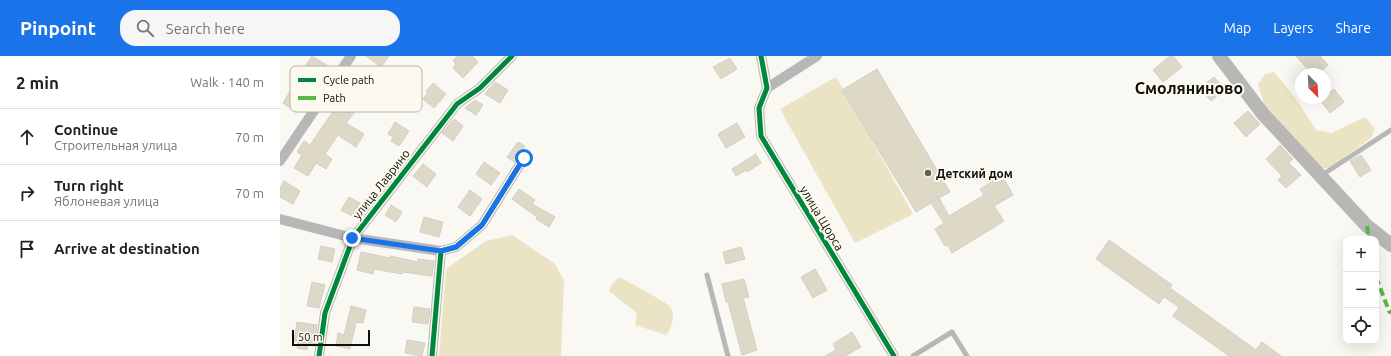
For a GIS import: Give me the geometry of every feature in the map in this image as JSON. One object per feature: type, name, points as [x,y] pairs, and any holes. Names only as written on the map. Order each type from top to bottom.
[{"type":"main road","points":[[1219,56],[1263,114],[1367,226],[1391,245]]},
{"type":"street","points":[[344,66],[351,56]]},
{"type":"street","name":"улица Лаврино","points":[[319,356],[325,313],[352,238],[457,104],[480,88],[512,56]]},
{"type":"street","points":[[761,56],[766,86],[817,56]]},
{"type":"street","name":"улица Щорса","points":[[766,86],[759,108],[761,136],[894,356]]},
{"type":"street","points":[[280,161],[313,112]]},
{"type":"street","points":[[280,219],[352,238],[441,251],[456,247],[482,225],[524,158]]},
{"type":"street","points":[[432,356],[441,251]]},
{"type":"lane","points":[[1321,175],[1391,130]]},
{"type":"lane","points":[[707,275],[728,356]]},
{"type":"lane","points":[[913,356],[952,332],[967,356]]},
{"type":"shaded area","points":[[1274,72],[1295,98],[1295,104],[1300,104],[1316,130],[1332,133],[1365,117],[1375,129],[1371,138],[1330,168],[1320,168],[1265,106],[1258,84],[1265,74]]},
{"type":"shaded area","points":[[836,77],[913,214],[855,243],[780,109]]},
{"type":"shaded area","points":[[512,235],[555,264],[564,280],[561,356],[439,356],[446,269],[486,241]]},
{"type":"shaded area","points":[[619,277],[670,307],[673,318],[670,329],[666,335],[635,325],[637,313],[609,291],[612,284]]},
{"type":"building","points":[[312,56],[328,66],[305,66]]},
{"type":"building","points":[[366,56],[389,56],[382,66]]},
{"type":"building","points":[[457,56],[472,56],[478,62],[463,78],[453,68],[456,64],[453,61]]},
{"type":"building","points":[[1170,56],[1173,56],[1182,67],[1163,82],[1153,70]]},
{"type":"building","points":[[1296,56],[1320,56],[1328,65],[1325,68],[1307,68]]},
{"type":"building","points":[[730,58],[737,69],[721,79],[713,67]]},
{"type":"building","points":[[877,69],[950,192],[939,198],[949,216],[984,195],[980,189],[995,180],[997,183],[1004,179],[1013,195],[994,206],[1004,221],[952,253],[948,245],[945,246],[935,229],[944,223],[931,203],[916,212],[842,90]]},
{"type":"building","points":[[1214,77],[1225,89],[1211,101],[1200,88]]},
{"type":"building","points":[[495,82],[508,90],[500,103],[485,94]]},
{"type":"building","points":[[433,83],[446,94],[434,108],[423,99],[428,92],[426,91]]},
{"type":"building","points":[[1334,89],[1344,102],[1330,113],[1323,104],[1331,104],[1331,91]]},
{"type":"building","points":[[290,92],[290,108],[283,103]]},
{"type":"building","points":[[475,100],[483,105],[476,115],[465,108]]},
{"type":"building","points":[[1248,111],[1260,124],[1246,137],[1234,123]]},
{"type":"building","points":[[333,112],[355,112],[346,123],[364,134],[356,147],[338,135],[325,154],[332,159],[326,169],[316,163],[308,176],[294,168],[302,155],[297,152],[304,141],[310,145]]},
{"type":"building","points":[[454,119],[463,126],[453,141],[442,133]]},
{"type":"building","points":[[395,122],[409,131],[399,146],[391,141],[393,137],[388,134]]},
{"type":"building","points":[[737,123],[745,137],[726,148],[718,134]]},
{"type":"building","points":[[518,142],[525,146],[514,162],[507,157]]},
{"type":"building","points":[[1280,145],[1293,159],[1289,163],[1301,175],[1286,188],[1278,180],[1282,176],[1266,159]]},
{"type":"building","points":[[756,154],[761,163],[747,172],[746,170],[736,176],[732,169]]},
{"type":"building","points":[[1361,155],[1371,170],[1360,177],[1350,161]]},
{"type":"building","points":[[484,162],[500,173],[491,185],[476,174]]},
{"type":"building","points":[[423,164],[436,174],[427,187],[413,176]]},
{"type":"building","points":[[284,181],[300,191],[293,204],[280,197],[280,188]]},
{"type":"building","points":[[519,189],[535,200],[532,204],[555,217],[549,227],[536,219],[537,217],[512,199]]},
{"type":"building","points":[[470,190],[482,199],[470,216],[458,207]]},
{"type":"building","points":[[349,197],[360,203],[352,216],[341,210]]},
{"type":"building","points":[[391,205],[402,212],[396,222],[385,215]]},
{"type":"building","points":[[424,217],[443,222],[439,237],[420,232]]},
{"type":"building","points":[[1109,240],[1172,285],[1170,288],[1256,350],[1262,342],[1281,356],[1229,356],[1173,316],[1179,307],[1164,297],[1159,304],[1096,259]]},
{"type":"building","points":[[321,246],[335,249],[332,262],[318,259]]},
{"type":"building","points":[[741,247],[745,259],[726,264],[723,252]]},
{"type":"building","points":[[361,252],[418,262],[418,259],[434,261],[432,276],[403,272],[402,274],[374,269],[373,274],[357,270]]},
{"type":"building","points":[[815,269],[827,290],[813,298],[801,277]]},
{"type":"building","points":[[744,279],[749,297],[743,298],[757,350],[742,355],[722,284]]},
{"type":"building","points":[[312,282],[325,285],[319,308],[307,306]]},
{"type":"building","points":[[351,306],[366,310],[363,323],[356,322],[350,349],[336,346],[338,333],[344,335]]},
{"type":"building","points":[[414,307],[430,309],[428,324],[412,322]]},
{"type":"building","points":[[297,322],[317,325],[314,346],[308,345],[307,350],[297,348],[298,341],[294,341]]},
{"type":"building","points":[[852,332],[861,347],[845,356],[825,356],[836,350],[833,344]]},
{"type":"building","points":[[407,340],[425,343],[422,356],[405,353]]},
{"type":"marked path","points":[[1367,226],[1369,236]]},
{"type":"marked path","points":[[1379,285],[1391,313]]},
{"type":"cycle path","points":[[319,356],[325,313],[353,238],[457,104],[480,88],[512,56]]},
{"type":"cycle path","points":[[761,56],[767,88],[759,108],[761,136],[894,356]]},
{"type":"cycle path","points":[[432,356],[441,251],[456,247],[482,225],[524,158]]},
{"type":"place","name":"Детский дом","points":[[928,173]]},
{"type":"district","name":"Смоляниново","points":[[1189,88]]},
{"type":"route","points":[[352,238],[441,251],[456,247],[482,225],[524,158]]}]
